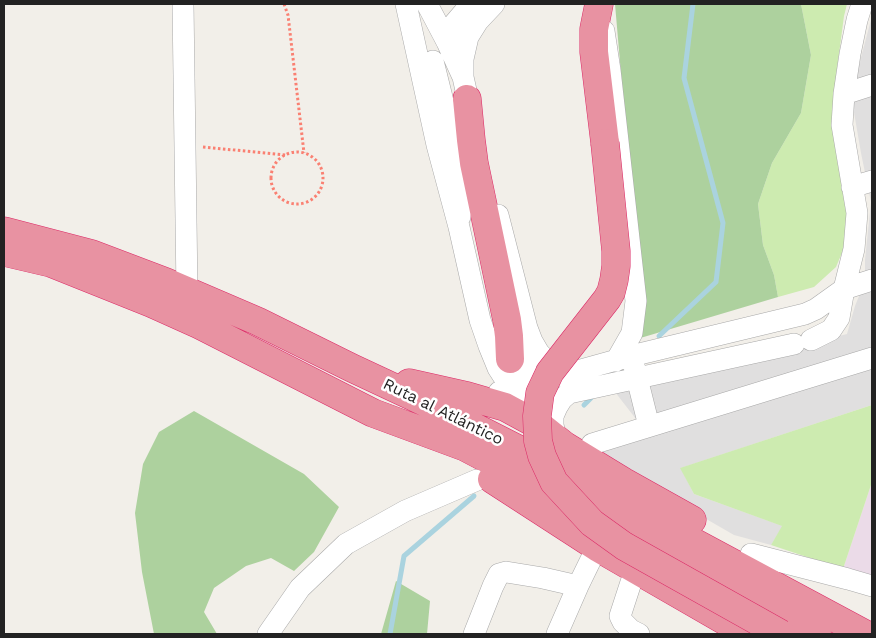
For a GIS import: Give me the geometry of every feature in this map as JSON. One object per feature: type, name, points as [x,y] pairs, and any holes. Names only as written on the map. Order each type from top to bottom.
[{"type":"highway","points":[[599,4],[594,29],[594,52],[605,143],[616,266],[611,292],[607,299],[550,372],[540,393],[537,416],[538,441],[542,456],[554,482],[592,523],[624,546],[782,634]]},
{"type":"highway","points":[[465,88],[473,155],[510,336],[510,359]]},
{"type":"highway","name":"Ruta al Atlántico","points":[[4,231],[92,254],[257,322],[429,404],[561,471],[865,634]]},
{"type":"highway","name":"Ruta al Atlántico","points":[[4,252],[51,263],[151,303],[200,325],[373,413],[466,447],[545,489],[621,524],[817,634]]},
{"type":"highway","points":[[51,263],[104,277],[147,292],[333,376],[389,404],[432,417]]},
{"type":"highway","points":[[352,368],[505,407],[624,482],[872,625]]},
{"type":"highway","points":[[373,413],[482,473],[729,629]]},
{"type":"street","points":[[184,4],[187,292]]},
{"type":"street","points":[[406,4],[437,145],[483,328],[498,368],[527,412],[550,434],[555,434],[553,416],[557,407],[562,399],[570,394],[808,340],[831,330],[839,318],[854,249],[862,184],[842,125],[850,54],[862,4]]},
{"type":"street","points":[[447,42],[453,25],[471,4]]},
{"type":"street","points":[[465,88],[463,59],[468,37],[478,21],[494,4]]},
{"type":"street","points":[[599,4],[610,70],[636,301],[632,333],[624,358],[636,379],[649,426]]},
{"type":"street","points":[[425,14],[464,186],[459,227]]},
{"type":"street","points":[[425,14],[447,42],[465,88],[527,328],[532,341],[539,353],[549,363],[562,370],[572,372]]},
{"type":"street","points":[[844,94],[872,85]]},
{"type":"street","points":[[464,186],[486,217]]},
{"type":"street","points":[[467,396],[512,390],[624,358],[805,314],[816,309],[844,289],[872,280]]},
{"type":"street","points":[[805,314],[812,317],[819,329],[808,340]]},
{"type":"street","points":[[512,390],[525,370],[528,349],[527,328]]},
{"type":"street","points":[[592,444],[872,358]]},
{"type":"street","points":[[268,634],[300,588],[346,544],[405,511],[477,480]]},
{"type":"street","points":[[557,634],[597,547]]},
{"type":"street","points":[[751,554],[872,586]]},
{"type":"street","points":[[635,570],[620,616],[631,630],[639,634]]},
{"type":"street","points":[[474,634],[499,574],[506,572],[578,586]]},
{"type":"path","points":[[284,4],[288,15],[304,153]]},
{"type":"path","points":[[185,146],[286,155]]},
{"type":"path","points":[[294,152],[304,153],[317,161],[323,176],[322,184],[314,198],[298,204],[290,203],[282,199],[276,192],[271,176],[274,167],[286,155],[294,152]]},
{"type":"shaded area","points":[[872,16],[872,405],[681,468],[694,494],[783,526],[771,545],[734,535],[583,448],[643,428],[615,392],[847,334],[865,281],[865,260],[871,202],[851,95]]},
{"type":"shaded area","points":[[872,482],[872,578],[843,569]]},
{"type":"green space","points":[[615,4],[801,4],[811,55],[801,113],[772,163],[758,204],[763,245],[774,275],[778,297],[637,339],[635,236]]},
{"type":"green space","points":[[801,4],[847,4],[836,77],[841,168],[847,219],[844,248],[836,267],[814,287],[778,297],[774,275],[763,245],[758,204],[772,163],[801,113],[811,55]]},
{"type":"green space","points":[[872,405],[872,482],[843,569],[771,545],[782,526],[694,494],[680,468]]},
{"type":"green space","points":[[194,411],[304,474],[339,507],[314,552],[294,571],[271,558],[246,566],[214,588],[204,612],[217,634],[154,634],[142,572],[135,513],[143,464],[159,432]]},
{"type":"green space","points":[[396,581],[430,601],[427,634],[381,634]]},
{"type":"waterway","points":[[659,336],[716,282],[723,223],[684,78],[693,4]]},
{"type":"waterway","points":[[584,405],[593,396]]},
{"type":"waterway","points":[[390,634],[404,556],[474,496]]}]
